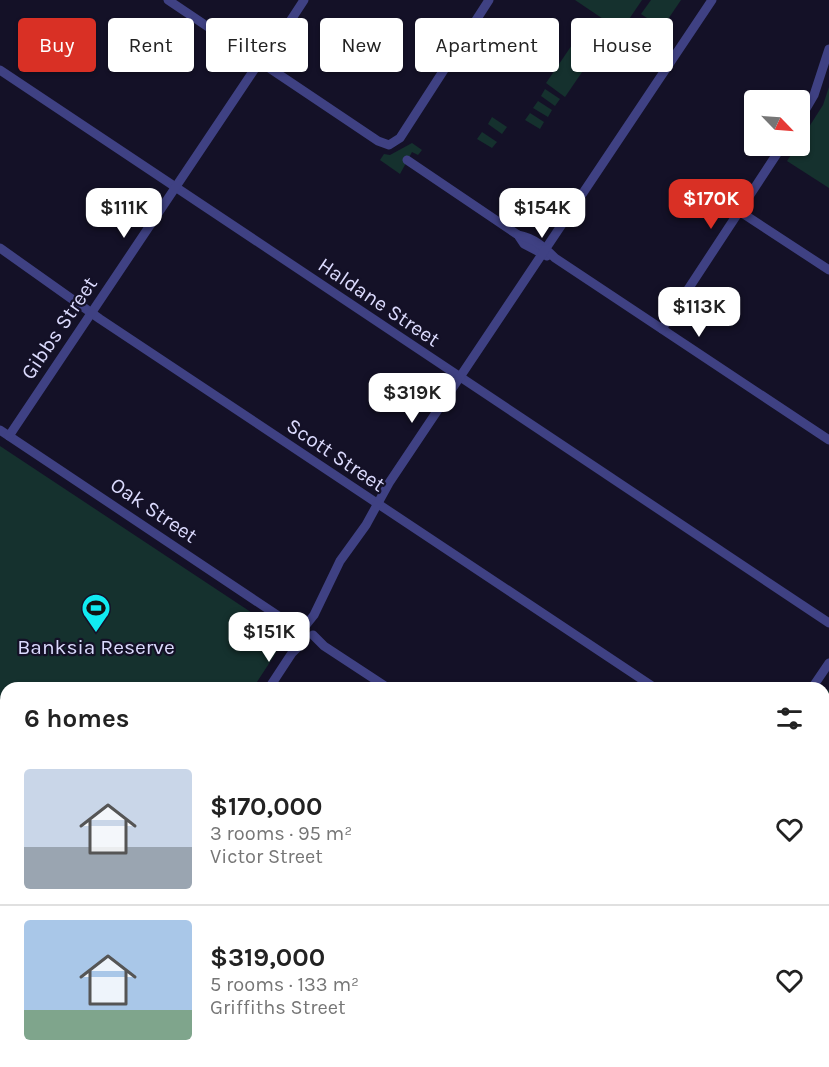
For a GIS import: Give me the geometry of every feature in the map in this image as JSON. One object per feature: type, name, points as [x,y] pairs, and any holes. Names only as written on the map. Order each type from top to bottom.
[{"type":"street","points":[[168,0],[206,25]]},
{"type":"street","name":"Gibbs Street","points":[[292,18],[304,0]]},
{"type":"street","points":[[276,72],[378,141],[389,145],[395,143],[403,135],[489,0]]},
{"type":"street","points":[[273,682],[305,633],[340,561],[459,377],[712,0]]},
{"type":"street","points":[[810,102],[829,49]]},
{"type":"street","name":"Haldane Street","points":[[0,70],[829,622]]},
{"type":"street","name":"Gibbs Street","points":[[4,433],[92,311],[254,72]]},
{"type":"street","points":[[662,329],[775,156]]},
{"type":"street","points":[[406,160],[518,235],[529,237],[544,252],[829,440]]},
{"type":"street","points":[[739,211],[829,270]]},
{"type":"street","name":"Scott Street","points":[[0,248],[377,504],[646,682]]},
{"type":"street","name":"Oak Street","points":[[4,433],[379,682]]},
{"type":"street","points":[[816,682],[829,663]]},
{"type":"green space","points":[[575,0],[642,0],[630,18],[602,18]]},
{"type":"green space","points":[[651,0],[681,0],[669,18],[647,18],[641,14]]},
{"type":"green space","points":[[571,46],[571,72],[582,72],[565,97],[546,83],[554,72],[559,72],[559,64]]},
{"type":"green space","points":[[829,87],[829,188],[787,161],[790,156],[810,156],[810,125],[823,105]]},
{"type":"green space","points":[[545,89],[560,99],[555,106],[541,96]]},
{"type":"green space","points":[[538,101],[552,110],[548,117],[533,108]]},
{"type":"green space","points":[[530,113],[544,122],[540,129],[525,120]]},
{"type":"green space","points":[[492,117],[507,127],[502,134],[488,124]]},
{"type":"green space","points":[[482,132],[497,142],[492,148],[477,139]]},
{"type":"green space","points":[[412,143],[422,150],[418,155],[412,152],[400,174],[380,160],[384,154],[390,155]]},
{"type":"green space","name":"Banksia Reserve","points":[[0,446],[287,636],[257,682],[0,682]]},
{"type":"place","name":"Banksia Reserve","points":[[96,634]]}]
